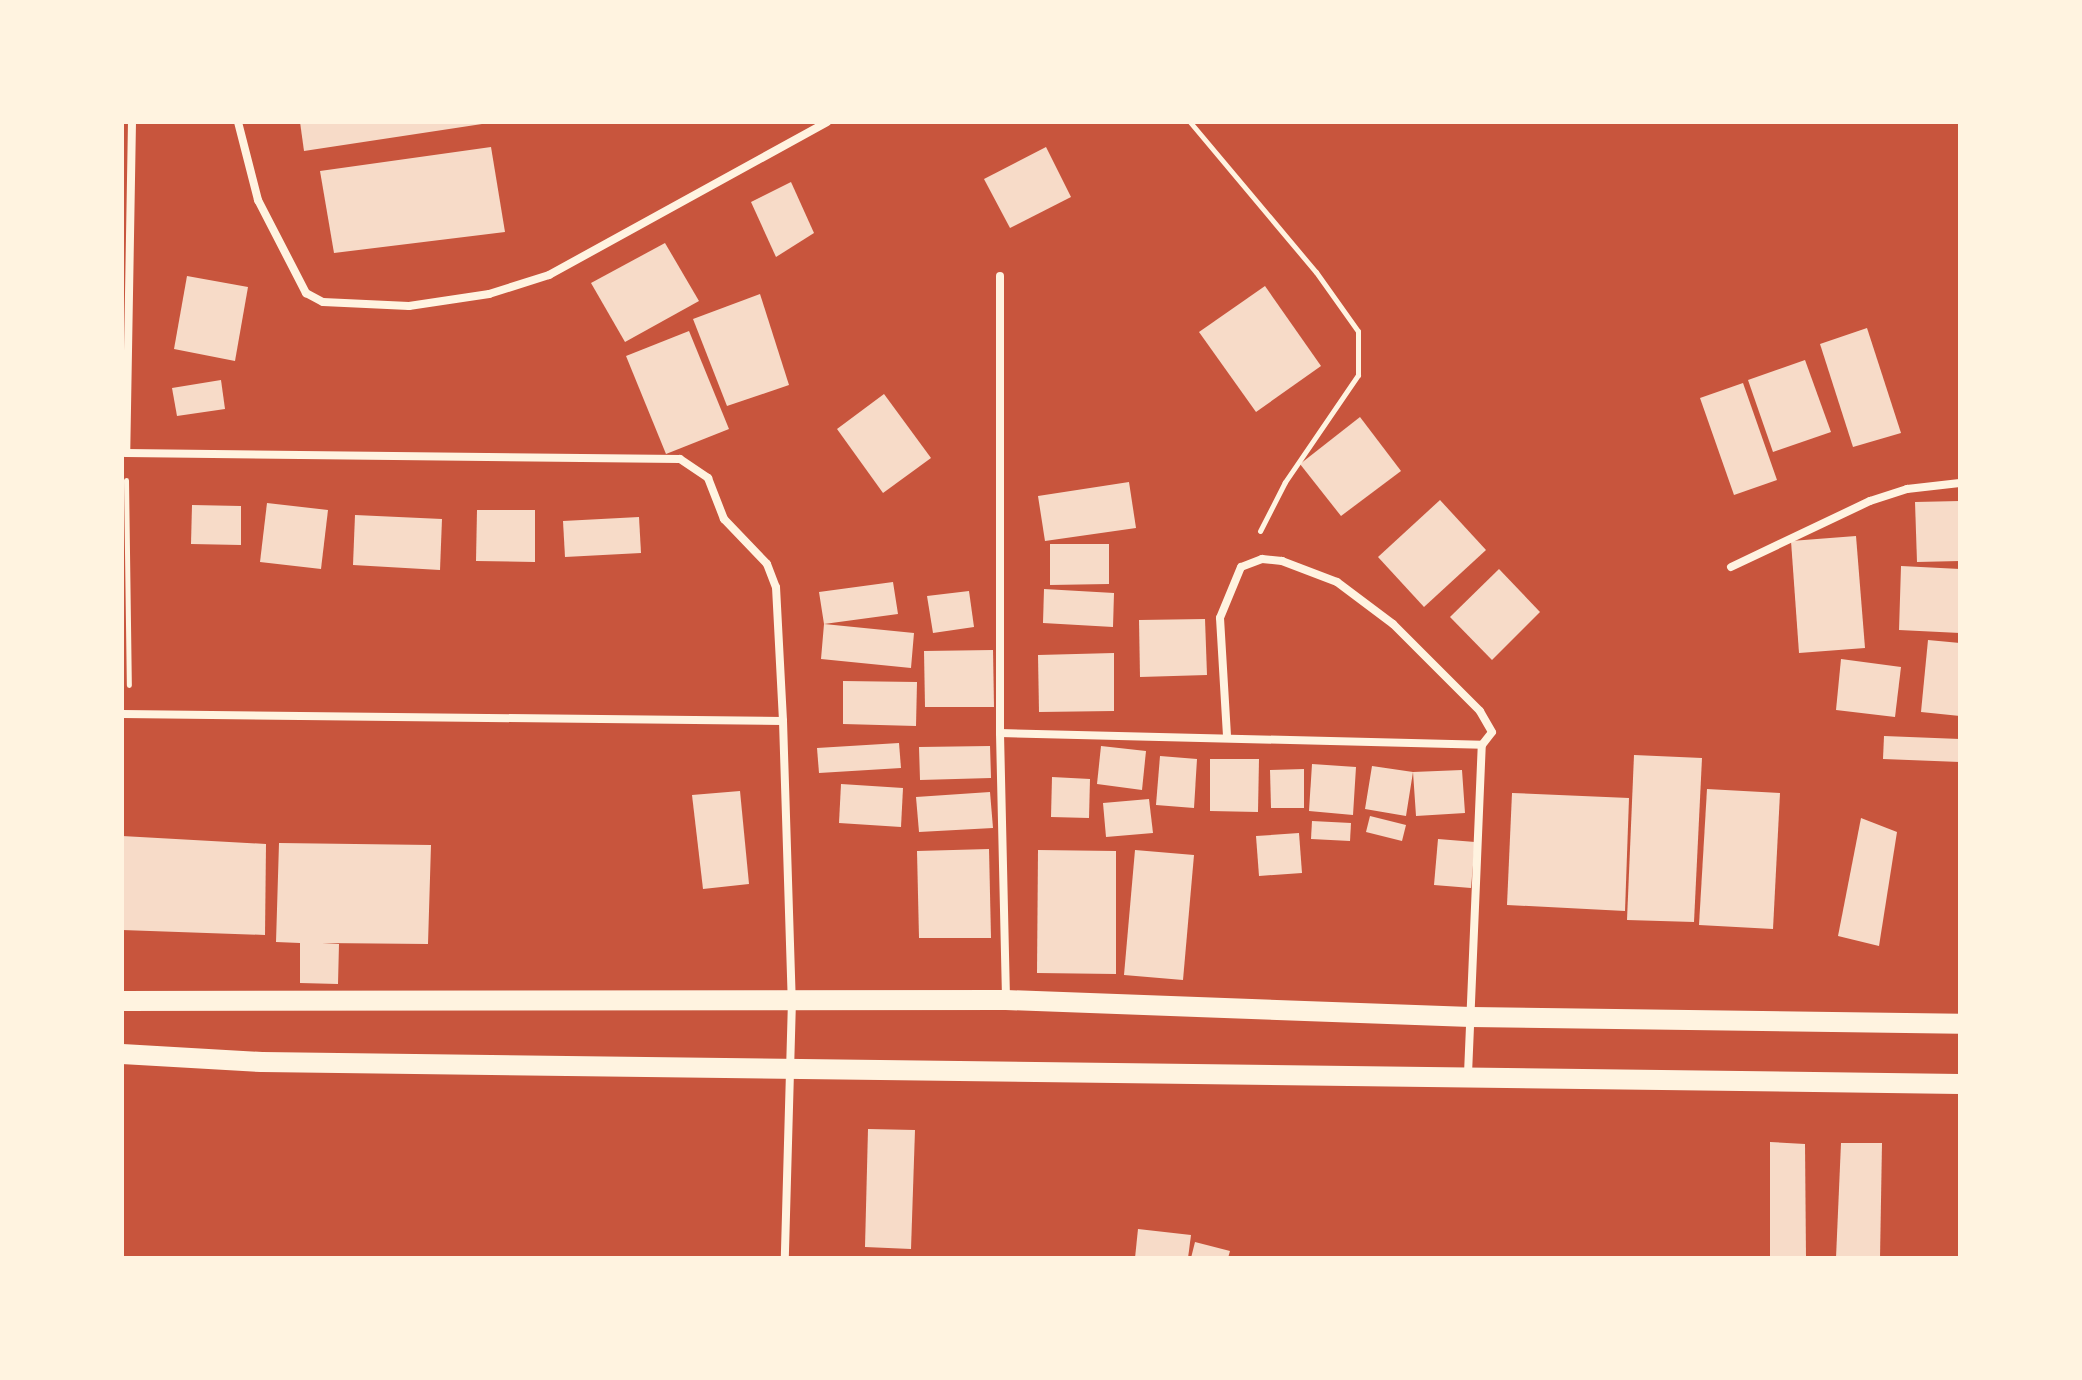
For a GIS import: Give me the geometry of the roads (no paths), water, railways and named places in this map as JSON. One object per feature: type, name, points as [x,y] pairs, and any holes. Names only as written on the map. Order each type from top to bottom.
[{"type":"main road","points":[[122,1001],[1006,1000],[1471,1017],[1960,1024]]},
{"type":"main road","points":[[122,1054],[262,1062],[1468,1074],[1960,1084]]},
{"type":"street","points":[[132,122],[126,453],[680,459],[708,478],[724,519],[767,564],[776,587],[792,1000],[785,1258]]},
{"type":"street","points":[[238,122],[258,200],[306,293],[323,302],[409,306],[489,294],[549,275],[827,122]]},
{"type":"street","points":[[1000,276],[1000,733],[1006,1000]]},
{"type":"street","points":[[1731,567],[1870,501],[1907,489],[1960,483]]},
{"type":"street","points":[[1227,735],[1220,618],[1241,567],[1262,559],[1282,561],[1337,582],[1393,624],[1480,711],[1492,732],[1482,745],[1468,1074]]},
{"type":"street","points":[[126,714],[783,721]]},
{"type":"street","points":[[1000,733],[1227,735],[1482,745]]}]
